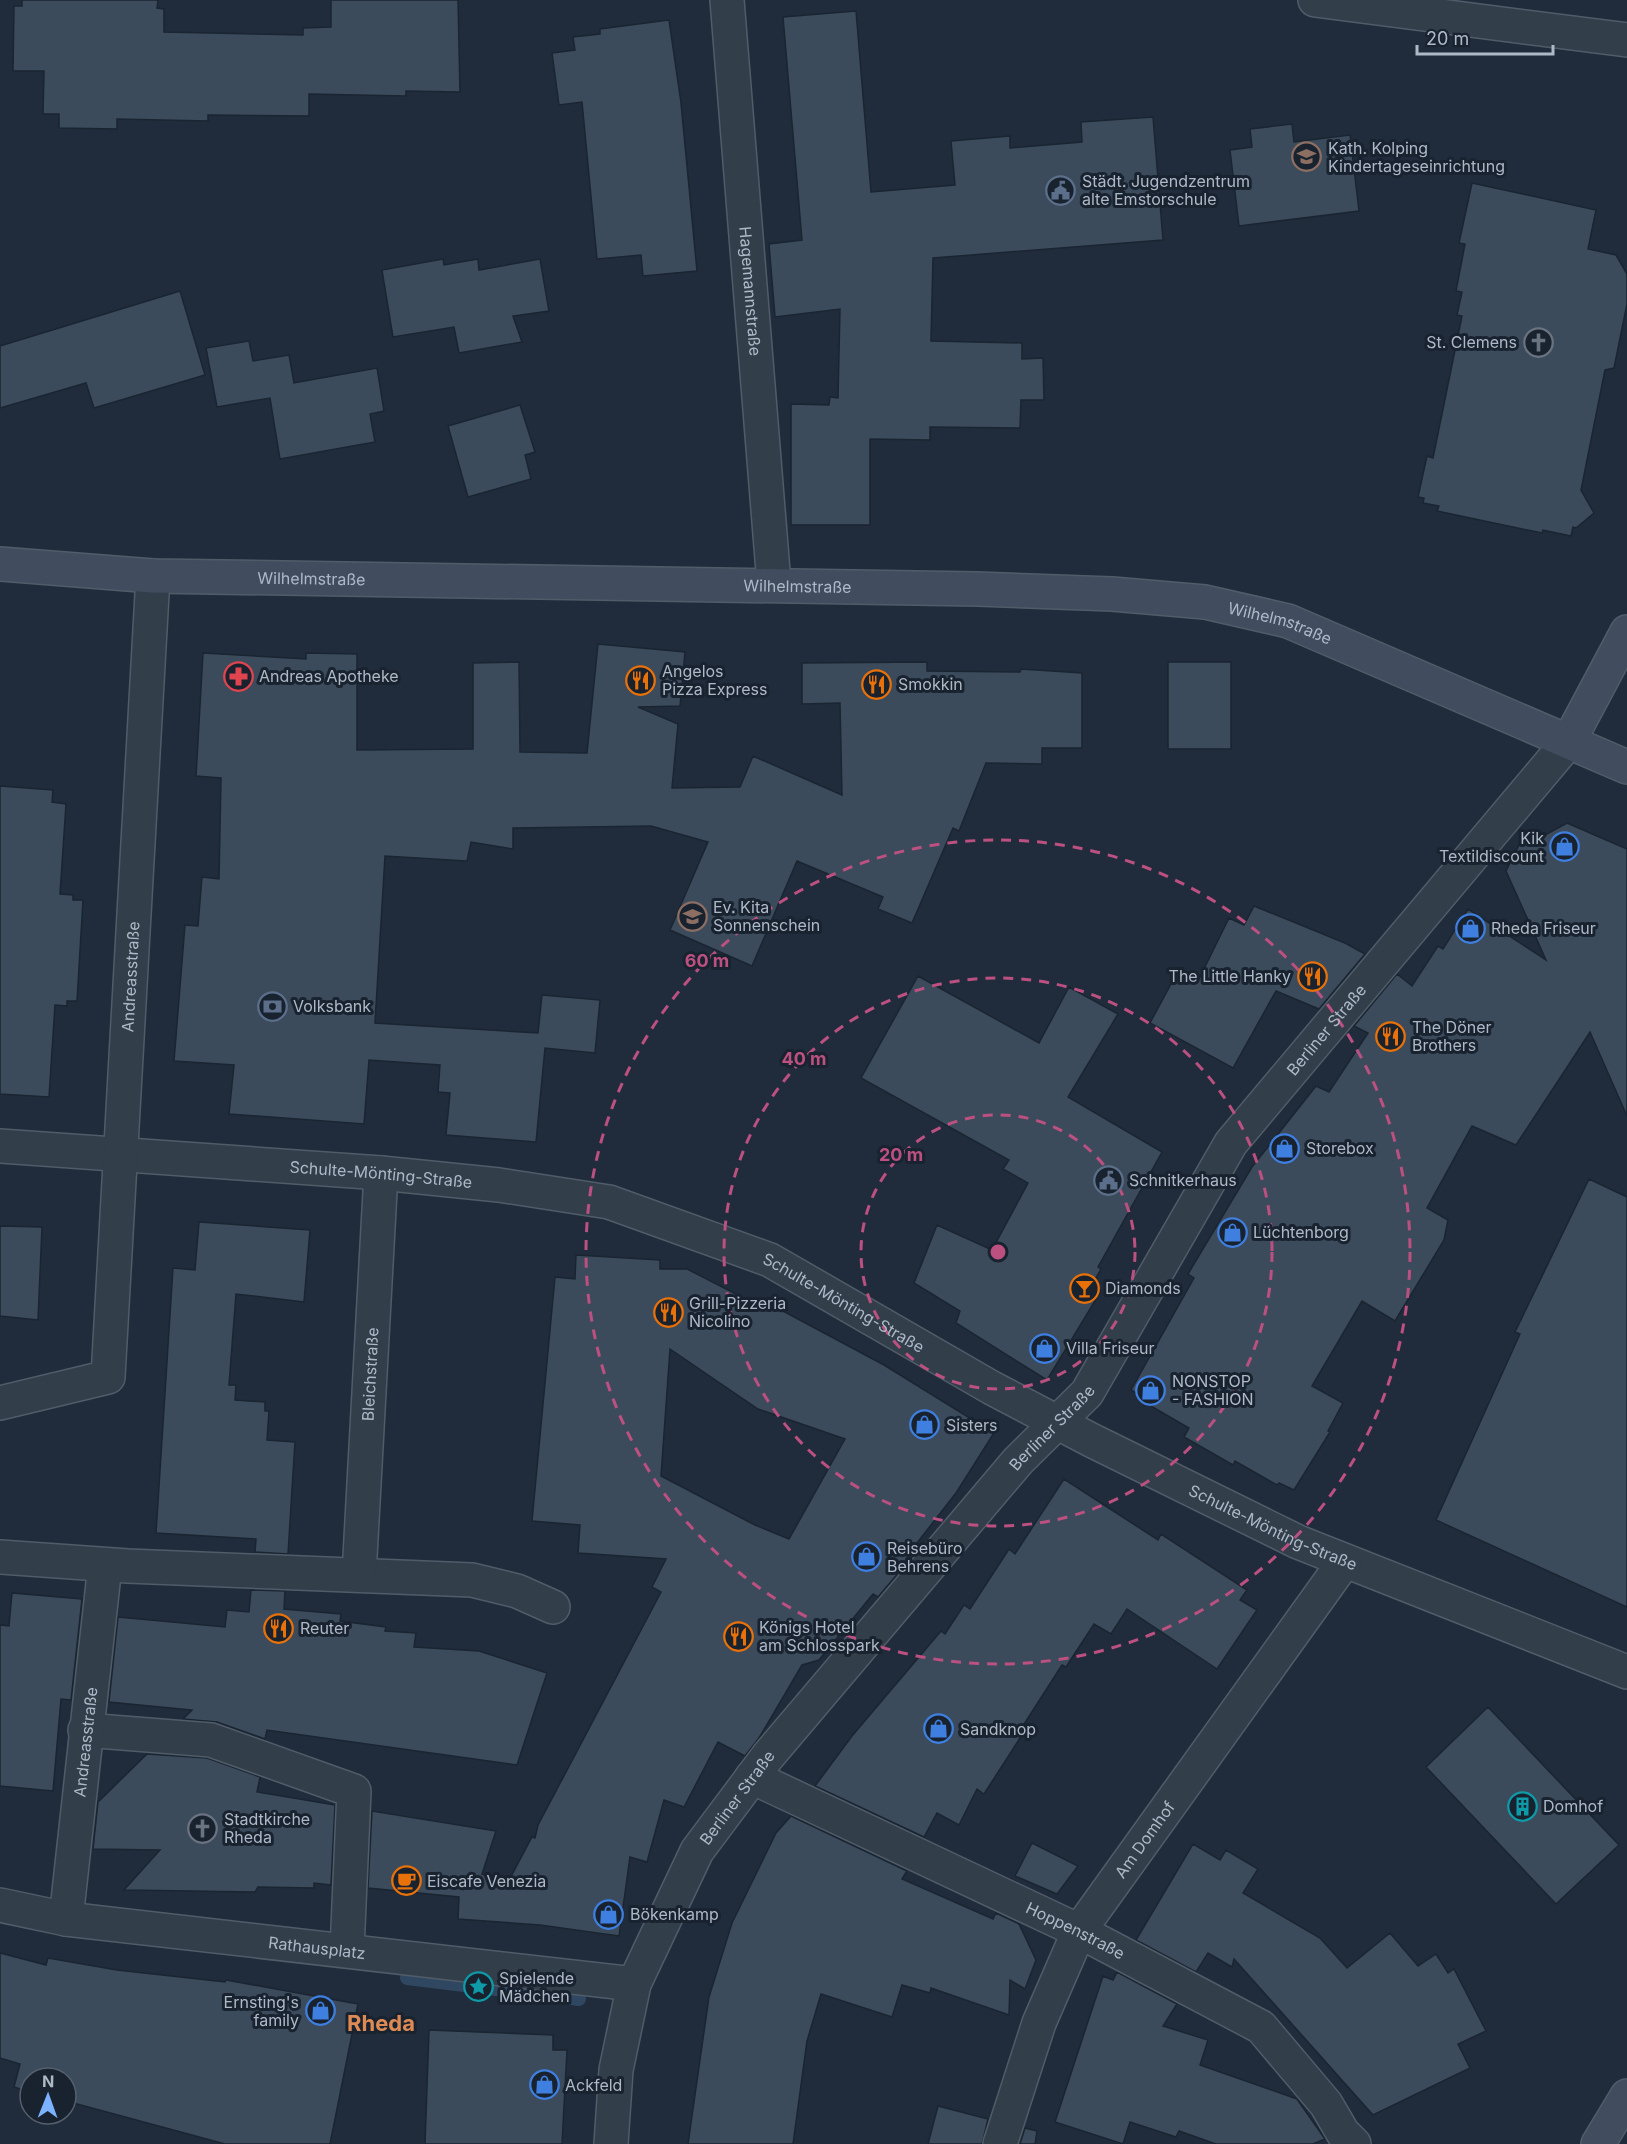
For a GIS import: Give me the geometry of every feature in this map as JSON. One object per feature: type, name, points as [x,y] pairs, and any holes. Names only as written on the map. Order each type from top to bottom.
[{"type":"main road","name":"Wilhelmstraße","points":[[0,564],[153,576],[774,584],[1112,594],[1205,602],[1288,621],[1627,767]]},
{"type":"main road","points":[[1569,741],[1627,632]]},
{"type":"main road","points":[[1598,2144],[1627,2096]]},
{"type":"street","name":"Hagemannstraße","points":[[727,0],[774,584]]},
{"type":"street","points":[[1315,0],[1627,40]]},
{"type":"street","name":"Andreasstraße","points":[[0,1403],[108,1377],[153,576]]},
{"type":"street","name":"Berliner Straße","points":[[612,2144],[616,2070],[634,1984],[697,1851],[752,1777],[1018,1461],[1087,1393],[1231,1143],[1569,741]]},
{"type":"street","name":"Schulte-Mönting-Straße","points":[[0,1146],[381,1173],[500,1185],[609,1202],[770,1260],[992,1388],[1298,1542],[1344,1562],[1627,1671]]},
{"type":"street","name":"Bleichstraße","points":[[359,1575],[381,1173]]},
{"type":"street","points":[[0,1557],[105,1565],[472,1580],[517,1591],[553,1606]]},
{"type":"street","name":"Am Domhof","points":[[1000,2144],[1039,2024],[1079,1931],[1344,1562]]},
{"type":"street","name":"Andreasstraße","points":[[66,1919],[85,1730],[105,1565]]},
{"type":"street","points":[[85,1730],[211,1740],[354,1791],[347,1950]]},
{"type":"street","name":"Hoppenstraße","points":[[752,1777],[1079,1931],[1261,2027],[1326,2104],[1342,2133],[1354,2144]]},
{"type":"street","name":"Rathausplatz","points":[[0,1905],[66,1919],[634,1984]]},
{"type":"building","points":[[22,0],[158,0],[157,8],[164,9],[164,32],[303,35],[303,28],[331,27],[331,0],[458,0],[460,92],[406,91],[406,96],[309,94],[309,116],[208,115],[208,121],[117,119],[117,129],[59,128],[59,114],[43,114],[44,71],[13,71],[14,6],[22,6]]},
{"type":"building","points":[[856,11],[871,192],[955,185],[951,141],[1010,136],[1010,148],[1082,142],[1081,122],[1153,117],[1163,240],[933,258],[931,341],[1022,343],[1022,359],[1043,358],[1044,400],[1021,400],[1020,428],[930,427],[930,440],[870,439],[870,525],[791,525],[791,404],[829,405],[830,397],[838,398],[840,309],[775,317],[769,244],[802,240],[783,17]]},
{"type":"building","points":[[669,20],[681,103],[697,271],[643,276],[641,255],[597,259],[582,102],[559,105],[552,53],[575,50],[573,37],[600,34],[600,29]]},
{"type":"building","points":[[1292,124],[1294,142],[1350,135],[1359,211],[1239,226],[1230,150],[1252,147],[1250,129]]},
{"type":"building","name":"St. Clemens","points":[[1472,183],[1596,210],[1588,249],[1616,255],[1627,274],[1627,304],[1614,368],[1605,370],[1581,490],[1594,513],[1576,528],[1573,527],[1571,536],[1543,530],[1542,533],[1437,511],[1439,506],[1423,503],[1424,498],[1418,497],[1427,456],[1433,458],[1462,316],[1457,315],[1462,292],[1456,291],[1465,244],[1459,243]]},
{"type":"building","points":[[443,259],[444,265],[478,259],[479,270],[540,259],[549,311],[513,316],[522,342],[459,353],[454,327],[393,337],[382,270]]},
{"type":"building","points":[[180,291],[205,375],[94,408],[86,383],[0,408],[0,346]]},
{"type":"building","points":[[249,341],[253,361],[289,355],[294,383],[377,368],[384,411],[370,414],[375,442],[280,459],[270,398],[217,407],[206,348]]},
{"type":"building","points":[[520,405],[535,452],[525,455],[531,479],[468,497],[448,426]]},
{"type":"building","points":[[598,644],[685,652],[680,706],[638,707],[678,724],[672,788],[740,787],[753,756],[842,795],[840,703],[802,704],[802,663],[927,662],[927,671],[1020,672],[1021,669],[1082,673],[1082,748],[1042,748],[1042,764],[986,763],[959,831],[953,828],[912,923],[878,909],[883,897],[797,861],[752,966],[670,930],[708,842],[651,826],[513,828],[513,849],[471,842],[467,861],[385,856],[375,1023],[538,1033],[542,995],[600,1000],[595,1053],[545,1048],[536,1142],[446,1135],[450,1093],[438,1092],[440,1065],[369,1060],[364,1124],[229,1114],[234,1065],[174,1061],[185,925],[198,926],[202,877],[219,879],[221,778],[196,776],[203,653],[306,659],[306,653],[357,654],[357,750],[473,749],[473,663],[519,662],[520,752],[587,753]]},
{"type":"building","points":[[1168,662],[1231,662],[1231,749],[1168,749]]},
{"type":"building","points":[[0,786],[53,790],[52,802],[66,804],[60,894],[73,895],[73,900],[83,900],[77,1001],[67,1001],[67,1006],[55,1005],[49,1097],[0,1094]]},
{"type":"building","points":[[1567,823],[1627,849],[1627,1116],[1590,1032],[1516,1145],[1472,1126],[1427,1208],[1448,1220],[1444,1240],[1395,1321],[1362,1301],[1312,1386],[1343,1403],[1328,1431],[1330,1432],[1294,1490],[1279,1483],[1277,1485],[1235,1461],[1233,1465],[1184,1437],[1189,1428],[1144,1402],[1146,1399],[1131,1390],[1194,1278],[1188,1274],[1252,1167],[1316,1086],[1329,1092],[1368,1033],[1354,1026],[1397,974],[1412,986],[1438,946],[1443,949],[1468,909],[1546,960],[1506,871],[1521,841],[1545,835]]},
{"type":"building","points":[[1254,906],[1345,943],[1365,954],[1319,1009],[1276,991],[1233,1068],[1150,1023],[1178,971],[1198,981],[1229,918],[1244,925]]},
{"type":"building","points":[[918,976],[1039,1043],[1069,987],[1118,1014],[1068,1097],[1162,1152],[1098,1267],[1101,1269],[1092,1285],[1101,1291],[1047,1380],[956,1323],[960,1311],[914,1283],[937,1225],[992,1250],[1028,1183],[1003,1169],[1009,1160],[861,1078]]},
{"type":"building","points":[[1589,1179],[1627,1197],[1627,1607],[1436,1520],[1520,1334],[1515,1332]]},
{"type":"building","points":[[199,1222],[310,1230],[304,1302],[236,1294],[229,1385],[236,1385],[235,1400],[265,1402],[265,1411],[269,1411],[267,1440],[295,1442],[288,1554],[255,1552],[256,1539],[156,1533],[173,1268],[195,1270]]},
{"type":"building","points":[[0,1226],[42,1227],[38,1320],[0,1316]]},
{"type":"building","points":[[576,1255],[660,1260],[660,1269],[687,1269],[765,1309],[768,1303],[884,1365],[994,1433],[956,1493],[913,1548],[917,1551],[878,1597],[873,1594],[819,1660],[802,1665],[759,1738],[745,1756],[718,1742],[684,1807],[664,1800],[647,1862],[630,1857],[619,1936],[540,1925],[458,1919],[459,1897],[368,1888],[372,1811],[496,1831],[482,1874],[507,1884],[532,1837],[535,1838],[538,1825],[661,1592],[652,1587],[666,1559],[578,1553],[580,1525],[532,1521],[555,1277],[575,1279]],"holes":[[[670,1349],[758,1409],[845,1439],[789,1539],[755,1525],[661,1476]]]},
{"type":"building","points":[[1064,1479],[1158,1540],[1161,1534],[1247,1590],[1240,1600],[1257,1610],[1217,1669],[1127,1609],[1111,1634],[1094,1624],[1066,1667],[1062,1665],[1019,1732],[1022,1735],[984,1794],[977,1789],[959,1825],[937,1813],[924,1837],[815,1786],[852,1736],[941,1631],[945,1634],[964,1605],[970,1609],[1009,1549],[1015,1554]]},
{"type":"building","points":[[251,1590],[285,1591],[284,1609],[341,1614],[340,1621],[386,1627],[385,1631],[416,1633],[414,1647],[479,1651],[547,1673],[517,1765],[267,1730],[265,1739],[217,1722],[183,1719],[192,1710],[109,1702],[118,1617],[225,1627],[227,1610],[249,1612]]},
{"type":"building","points":[[12,1593],[82,1599],[71,1700],[61,1699],[53,1791],[0,1786],[0,1625],[9,1626]]},
{"type":"building","name":"Domhof","points":[[1488,1707],[1619,1845],[1556,1904],[1426,1767]]},
{"type":"building","name":"Stadtkirche Rheda","points":[[147,1754],[207,1758],[260,1777],[257,1792],[335,1805],[331,1885],[314,1883],[314,1888],[258,1887],[255,1892],[124,1890],[160,1850],[93,1849],[98,1802]]},
{"type":"building","points":[[791,1816],[907,1871],[902,1879],[993,1919],[996,1913],[1019,1924],[1036,1960],[1025,1989],[1010,1980],[1009,2015],[931,1988],[930,1993],[902,1985],[892,2017],[821,1994],[807,2041],[793,2144],[688,2144],[709,1997],[732,1923],[776,1833]]},
{"type":"building","points":[[1032,1843],[1078,1866],[1057,1894],[1015,1876]]},
{"type":"building","points":[[1193,1844],[1220,1860],[1226,1850],[1258,1869],[1243,1893],[1320,1938],[1347,1968],[1390,1933],[1418,1966],[1436,1954],[1448,1973],[1454,1969],[1486,2031],[1458,2044],[1470,2068],[1373,2115],[1234,1959],[1232,1967],[1208,1953],[1196,1972],[1136,1940]]},
{"type":"building","points":[[0,1953],[46,1965],[48,1958],[117,1970],[225,1982],[226,1980],[358,2004],[330,2144],[225,2144],[78,2104],[78,2066],[19,2066],[20,2064],[0,2058]]},
{"type":"building","points":[[1117,1972],[1177,2004],[1163,2026],[1208,2040],[1200,2065],[1297,2099],[1325,2139],[1313,2144],[1216,2144],[1179,2131],[1176,2137],[1130,2122],[1123,2144],[1055,2122],[1103,1976],[1113,1980]]},
{"type":"building","points":[[429,2030],[553,2035],[553,2050],[567,2050],[562,2144],[425,2144]]},
{"type":"building","points":[[18,2072],[18,2088],[14,2087]]},
{"type":"building","points":[[938,2106],[988,2119],[982,2144],[928,2144]]},
{"type":"building","points":[[1025,2128],[1037,2131],[1035,2144],[1020,2144]]},
{"type":"waterway","points":[[407,1978],[579,1999]]},
{"type":"place","name":"Kath. Kolping Kindertageseinrichtung","points":[[1307,157]]},
{"type":"place","name":"Städt. Jugendzentrum alte Emstorschule","points":[[1061,190]]},
{"type":"place","name":"St. Clemens","points":[[1538,342]]},
{"type":"place","name":"Andreas Apotheke","points":[[238,676]]},
{"type":"place","name":"Angelos Pizza Express","points":[[641,680]]},
{"type":"place","name":"Smokkin","points":[[877,684]]},
{"type":"place","name":"Kik Textildiscount","points":[[1565,847]]},
{"type":"place","name":"Ev. Kita Sonnenschein","points":[[692,916]]},
{"type":"place","name":"Rheda Friseur","points":[[1470,928]]},
{"type":"place","name":"The Little Hanky","points":[[1312,976]]},
{"type":"place","name":"Volksbank","points":[[272,1006]]},
{"type":"place","name":"The Döner Brothers","points":[[1391,1036]]},
{"type":"place","name":"Storebox","points":[[1285,1148]]},
{"type":"place","name":"Schnitkerhaus","points":[[1108,1180]]},
{"type":"place","name":"Lüchtenborg","points":[[1232,1232]]},
{"type":"place","name":"Diamonds","points":[[1084,1288]]},
{"type":"place","name":"Grill-Pizzeria Nicolino","points":[[668,1312]]},
{"type":"place","name":"Villa Friseur","points":[[1045,1348]]},
{"type":"place","name":"NONSTOP - FASHION","points":[[1151,1390]]},
{"type":"place","name":"Sisters","points":[[925,1425]]},
{"type":"place","name":"Reisebüro Behrens","points":[[866,1557]]},
{"type":"place","name":"Reuter","points":[[279,1628]]},
{"type":"place","name":"Königs Hotel am Schlosspark","points":[[738,1636]]},
{"type":"place","name":"Sandknop","points":[[939,1729]]},
{"type":"place","name":"Domhof","points":[[1522,1806]]},
{"type":"place","name":"Stadtkirche Rheda","points":[[203,1828]]},
{"type":"place","name":"Eiscafe Venezia","points":[[406,1881]]},
{"type":"place","name":"Bökenkamp","points":[[609,1914]]},
{"type":"place","name":"Spielende Mädchen","points":[[478,1987]]},
{"type":"place","name":"Ernsting's family","points":[[320,2011]]},
{"type":"place","name":"Ackfeld","points":[[544,2085]]},
{"type":"district","name":"Rheda","points":[[381,2023]]}]
